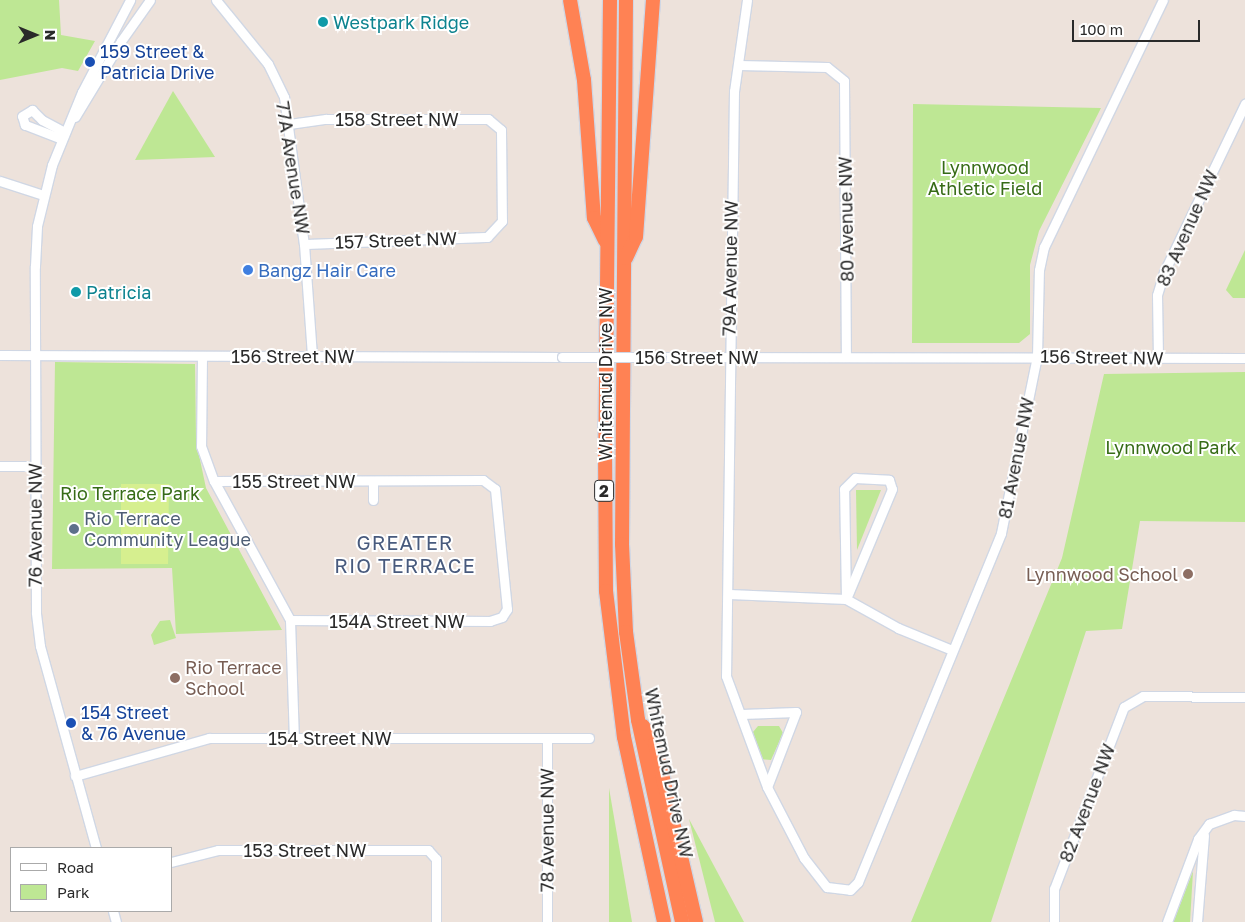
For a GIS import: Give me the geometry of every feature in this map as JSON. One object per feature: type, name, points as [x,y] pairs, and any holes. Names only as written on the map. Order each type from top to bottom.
[{"type":"highway","points":[[570,0],[584,80],[594,218],[607,244]]},
{"type":"highway","name":"Whitemud Drive NW","points":[[610,0],[606,591],[624,738],[664,922]]},
{"type":"highway","name":"Whitemud Drive NW","points":[[626,0],[622,544],[626,632],[638,720],[682,922]]},
{"type":"highway","points":[[623,263],[636,237],[653,0]]},
{"type":"highway","points":[[638,720],[654,743],[696,922]]},
{"type":"street","points":[[64,136],[105,44],[130,0],[141,10]]},
{"type":"street","points":[[64,136],[141,10],[150,0]]},
{"type":"street","name":"77A Avenue NW","points":[[216,0],[268,64],[284,97],[304,244],[312,356]]},
{"type":"street","name":"79A Avenue NW","points":[[747,0],[734,92],[728,358],[729,594],[726,676],[742,714],[767,787],[804,858],[827,887]]},
{"type":"street","name":"81 Avenue NW","points":[[827,887],[850,890],[858,882],[1001,533],[1037,356],[1039,270],[1044,247],[1163,0]]},
{"type":"street","name":"80 Avenue NW","points":[[739,65],[827,67],[844,80],[846,356]]},
{"type":"street","name":"83 Avenue NW","points":[[1158,358],[1157,294],[1162,279],[1245,104]]},
{"type":"street","name":"158 Street NW","points":[[288,124],[326,119],[488,119],[501,130],[502,221],[487,237]]},
{"type":"street","name":"76 Avenue NW","points":[[64,136],[43,195],[36,243],[35,600],[38,636],[96,847]]},
{"type":"street","points":[[0,181],[43,195]]},
{"type":"street","name":"157 Street NW","points":[[304,244],[487,237]]},
{"type":"street","name":"156 Street NW","points":[[0,355],[1245,358]]},
{"type":"street","points":[[202,356],[202,446],[214,481],[290,620],[294,738]]},
{"type":"street","points":[[0,466],[35,466]]},
{"type":"street","points":[[855,478],[889,480],[892,488],[846,599],[844,489],[855,478]]},
{"type":"street","name":"155 Street NW","points":[[214,481],[373,482],[483,480],[495,489],[507,609],[502,617]]},
{"type":"street","name":"155 Street NW","points":[[373,482],[373,500]]},
{"type":"street","points":[[729,594],[846,599],[898,628],[952,650]]},
{"type":"street","name":"154A Street NW","points":[[290,620],[490,621],[502,617]]},
{"type":"street","name":"82 Avenue NW","points":[[1054,922],[1054,889],[1124,707],[1143,696],[1245,697]]},
{"type":"street","points":[[742,714],[796,712],[767,787]]},
{"type":"street","name":"154 Street NW","points":[[75,776],[206,739],[590,738]]},
{"type":"street","name":"78 Avenue NW","points":[[547,739],[547,922]]},
{"type":"street","points":[[1166,922],[1198,838],[1209,824],[1245,816]]},
{"type":"street","points":[[1197,922],[1202,841],[1209,824]]},
{"type":"street","name":"153 Street NW","points":[[172,862],[218,850],[428,850],[436,859],[436,922]]},
{"type":"green space","points":[[0,0],[59,0],[61,35],[95,41],[78,71],[62,68],[0,80]]},
{"type":"green space","points":[[173,91],[215,157],[135,160]]},
{"type":"green space","name":"Lynnwood Athletic Field","points":[[913,104],[1101,108],[1039,231],[1030,265],[1030,334],[1019,343],[912,343]]},
{"type":"green space","points":[[1245,250],[1245,298],[1233,298],[1226,290]]},
{"type":"green space","name":"Rio Terrace Park","points":[[55,362],[195,364],[196,441],[206,488],[282,630],[176,634],[172,568],[52,569]]},
{"type":"green space","name":"Lynnwood Park","points":[[1245,372],[1245,522],[1140,521],[1122,629],[1086,631],[991,922],[911,922],[1062,558],[1104,374]]},
{"type":"green space","points":[[121,484],[169,484],[168,564],[121,564]]},
{"type":"green space","points":[[856,490],[881,490],[857,550]]},
{"type":"green space","points":[[170,620],[176,638],[154,645],[151,635],[160,621]]},
{"type":"green space","points":[[758,726],[779,726],[783,733],[771,760],[760,759],[753,732]]},
{"type":"green space","points":[[609,788],[632,922],[609,922]]},
{"type":"green space","points":[[689,819],[744,922],[715,922]]},
{"type":"green space","points":[[1193,871],[1190,922],[1174,922],[1174,920]]},
{"type":"place","name":"Westpark Ridge","points":[[323,22]]},
{"type":"place","name":"159 Street & Patricia Drive","points":[[90,62]]},
{"type":"place","name":"Bangz Hair Care","points":[[248,270]]},
{"type":"place","name":"Patricia","points":[[76,292]]},
{"type":"place","name":"Rio Terrace Community League","points":[[74,529]]},
{"type":"place","name":"Lynnwood School","points":[[1188,574]]},
{"type":"place","name":"Rio Terrace School","points":[[175,678]]},
{"type":"place","name":"154 Street & 76 Avenue","points":[[71,723]]},
{"type":"district","name":"GREATER RIO TERRACE","points":[[405,554]]}]
